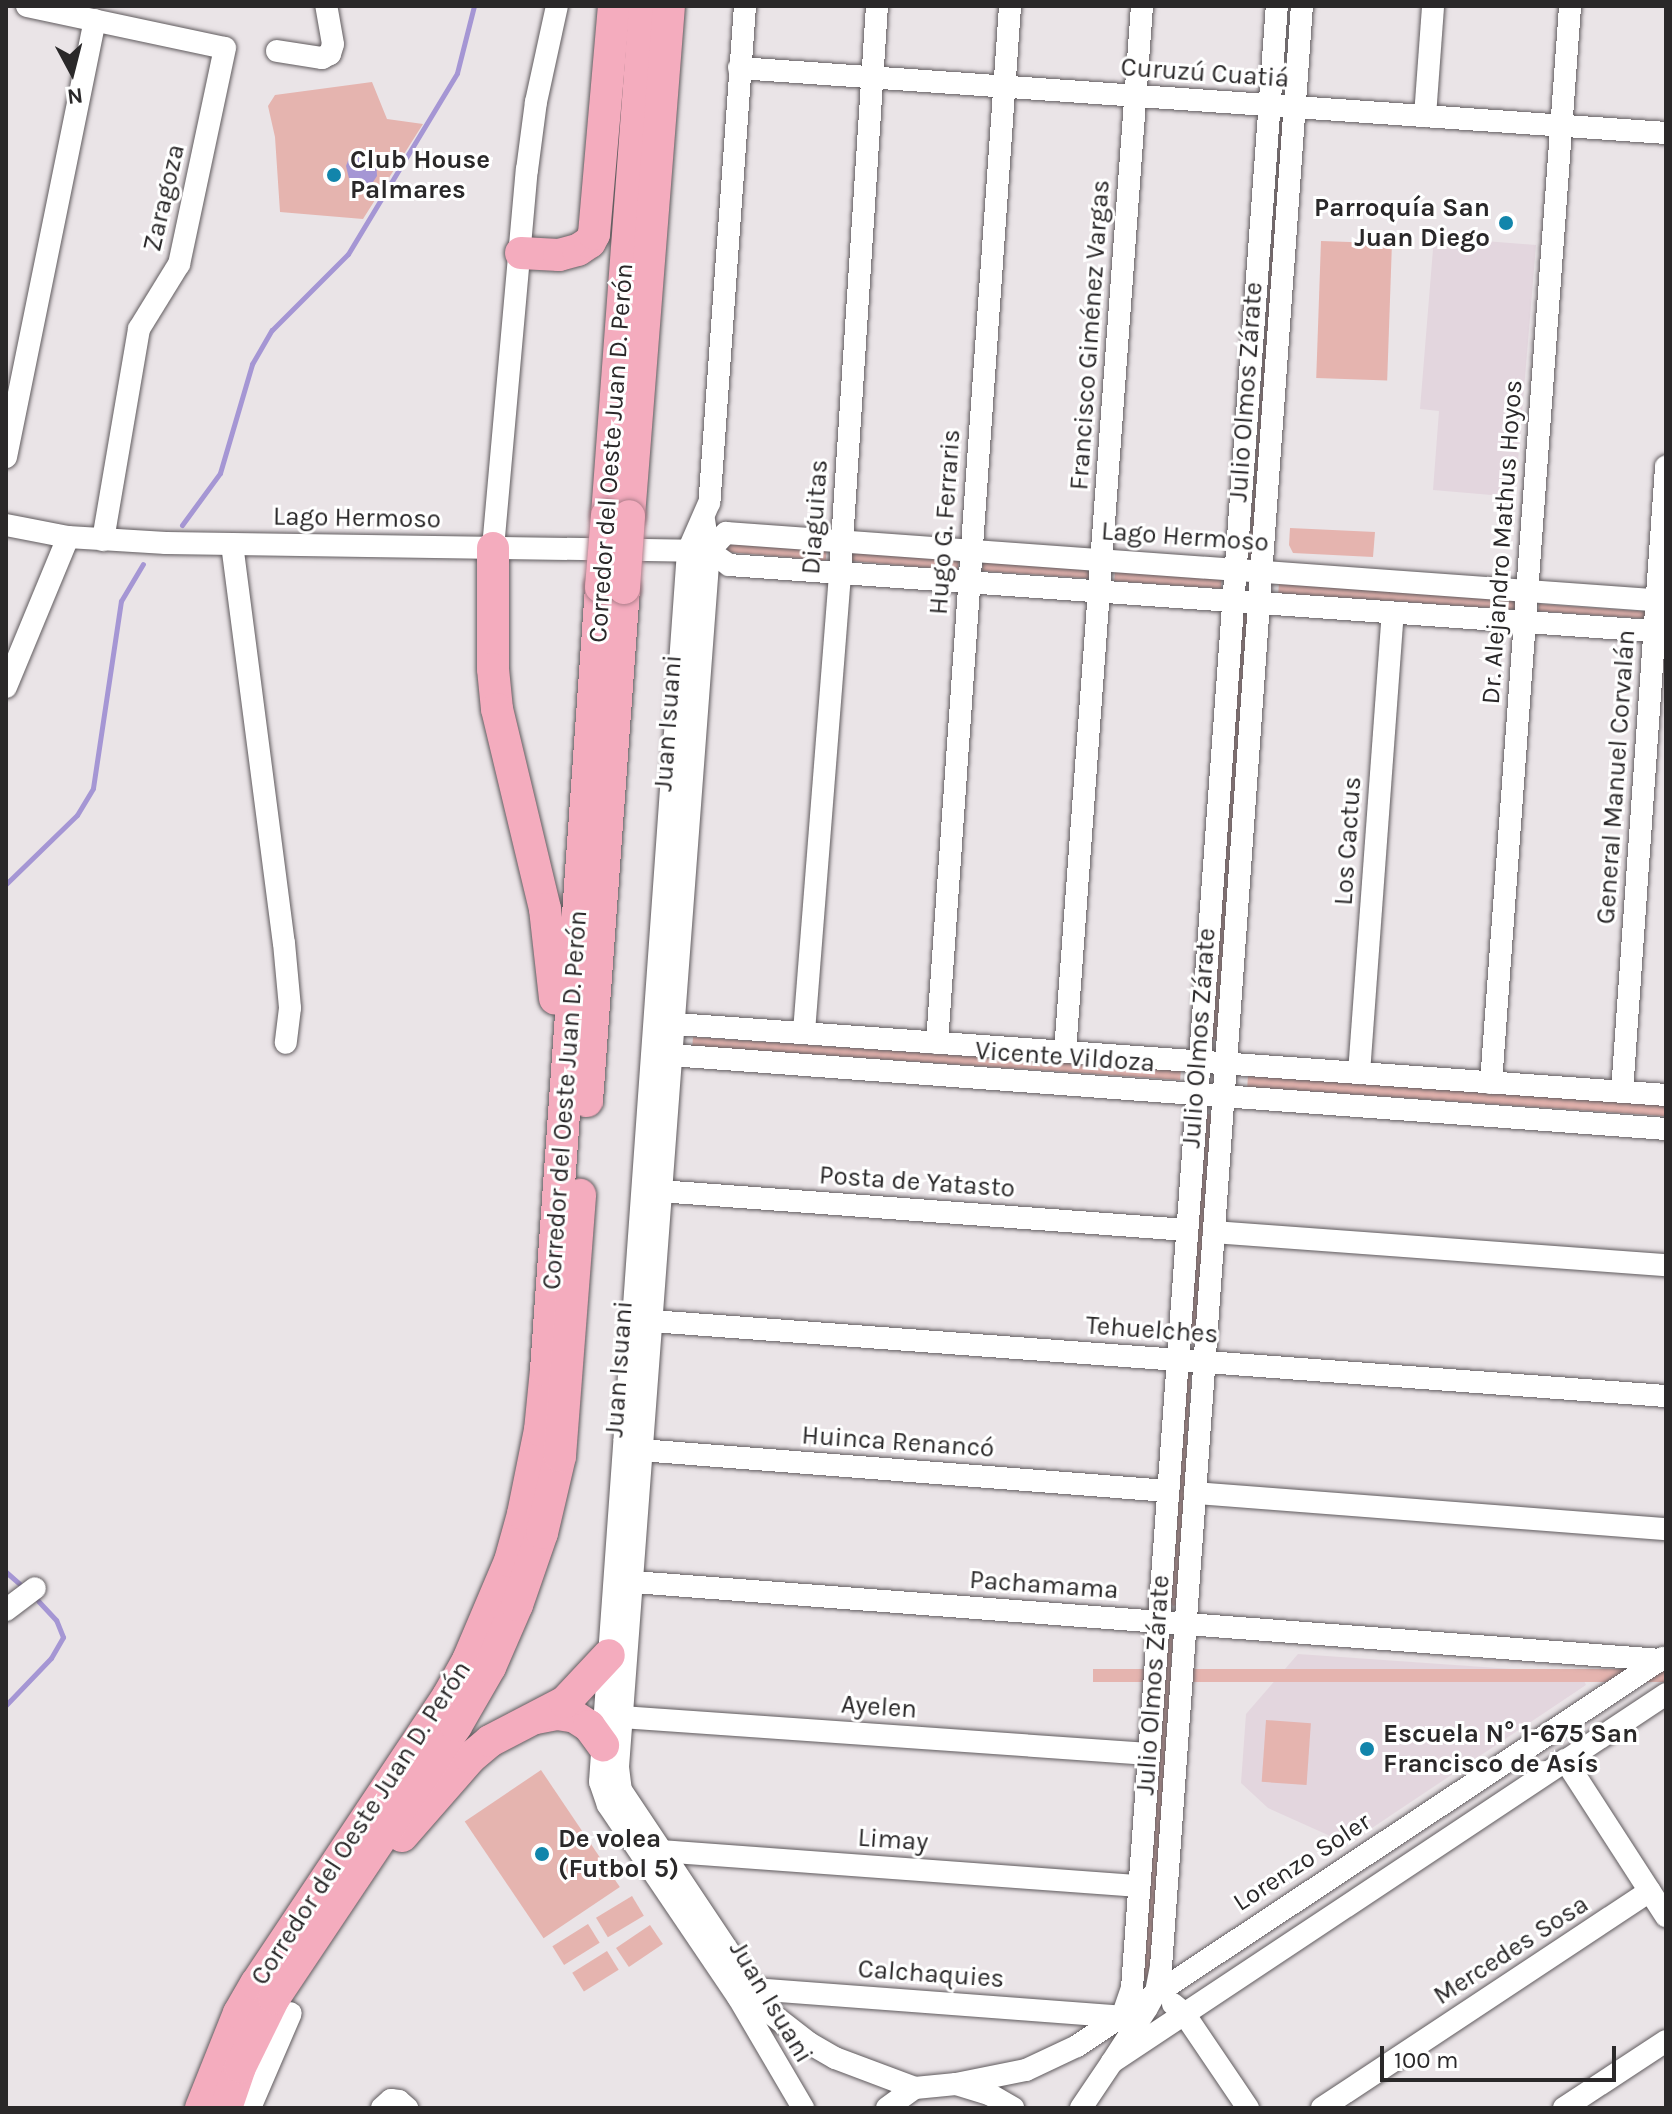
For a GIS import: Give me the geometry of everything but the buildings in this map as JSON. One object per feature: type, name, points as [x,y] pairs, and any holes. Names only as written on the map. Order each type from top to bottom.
[{"type":"highway","points":[[521,253],[559,255],[578,250],[590,242],[594,234],[614,6]]},
{"type":"highway","name":"Corredor del Oeste Juan D. Perón","points":[[618,516],[645,6]]},
{"type":"highway","name":"Corredor del Oeste Juan D. Perón","points":[[234,2104],[300,1936],[468,1660],[510,1561],[530,1486],[540,1430],[560,1162],[618,516],[669,6]]},
{"type":"highway","points":[[493,548],[493,669],[497,709],[551,949],[555,1007],[553,1090],[560,1162]]},
{"type":"highway","name":"Corredor del Oeste Juan D. Perón","points":[[300,1936],[334,1908],[456,1726],[490,1667],[517,1605],[552,1495],[560,1456],[571,1354],[612,587]]},
{"type":"highway","points":[[334,1908],[433,1803],[470,1758],[490,1741],[565,1702],[618,1642]]},
{"type":"highway","points":[[533,1718],[557,1714],[575,1717],[589,1726],[610,1726]]},
{"type":"highway","name":"Corredor del Oeste Juan D. Perón","points":[[201,2108],[239,2013],[274,1998]]},
{"type":"highway","points":[[185,2108],[239,2013]]},
{"type":"street","points":[[6,457],[95,20],[27,6]]},
{"type":"street","points":[[277,51],[322,58],[330,54],[333,44],[326,6]]},
{"type":"street","points":[[493,548],[536,102],[557,6]]},
{"type":"street","name":"Juan Isuani","points":[[745,6],[709,503],[698,551],[623,1581],[601,1792],[652,1854],[746,1993],[803,2108]]},
{"type":"street","name":"Diaguitas","points":[[804,1032],[840,573],[877,6]]},
{"type":"street","name":"Hugo G. Ferraris","points":[[937,1043],[1010,6]]},
{"type":"street","name":"Francisco Giménez Vargas","points":[[1065,1052],[1142,6]]},
{"type":"street","name":"Julio Olmos Zárate","points":[[1122,2017],[1132,1988],[1277,6]]},
{"type":"street","name":"Julio Olmos Zárate","points":[[1112,2062],[1156,1992],[1161,1967],[1302,6]]},
{"type":"street","points":[[1425,116],[1433,6]]},
{"type":"street","name":"Dr. Alejandro Mathus Hoyos","points":[[1491,1083],[1570,6]]},
{"type":"street","name":"Zaragoza","points":[[95,20],[225,48],[179,264],[139,329],[103,540]]},
{"type":"street","name":"Curuzú Cuatiá","points":[[739,68],[1666,133]]},
{"type":"street","name":"General Manuel Corvalán","points":[[1622,1092],[1660,632],[1666,467]]},
{"type":"street","name":"Lago Hermoso","points":[[6,525],[103,540],[698,551],[729,565],[1660,632]]},
{"type":"street","name":"Lago Hermoso","points":[[698,551],[726,533],[1661,601]]},
{"type":"street","points":[[8,675],[68,537]]},
{"type":"street","points":[[232,544],[284,943],[290,1008],[286,1043]]},
{"type":"street","name":"Los Cactus","points":[[1359,1073],[1393,613]]},
{"type":"street","name":"Vicente Vildoza","points":[[664,1023],[1666,1095]]},
{"type":"street","name":"Vicente Vildoza","points":[[662,1055],[1666,1129]]},
{"type":"street","name":"Posta de Yatasto","points":[[652,1190],[1187,1230]]},
{"type":"street","points":[[1214,1232],[1666,1265]]},
{"type":"street","name":"Tehuelches","points":[[642,1320],[1666,1396]]},
{"type":"street","name":"Huinca Renancó","points":[[633,1450],[1168,1491]]},
{"type":"street","points":[[1195,1493],[1666,1529]]},
{"type":"street","name":"Juan Isuani","points":[[623,1581],[610,1726],[621,1790],[652,1854]]},
{"type":"street","name":"Pachamama","points":[[623,1581],[1663,1658]]},
{"type":"street","points":[[6,1610],[35,1588]]},
{"type":"street","name":"Lorenzo Soler","points":[[915,2088],[1011,2075],[1040,2065],[1122,2017],[1663,1658]]},
{"type":"street","points":[[1081,2108],[1112,2062],[1666,1694]]},
{"type":"street","name":"Ayelen","points":[[610,1726],[1149,1754]]},
{"type":"street","points":[[1565,1760],[1666,1916]]},
{"type":"street","name":"Limay","points":[[652,1854],[1139,1886]]},
{"type":"street","name":"Mercedes Sosa","points":[[1322,2108],[1650,1891]]},
{"type":"street","points":[[1156,1992],[1183,2012],[1248,2108]]},
{"type":"street","name":"Juan Isuani","points":[[746,1993],[809,2043],[835,2058],[915,2088]]},
{"type":"street","name":"Calchaquies","points":[[746,1993],[1122,2017]]},
{"type":"street","points":[[1564,2108],[1666,2041]]},
{"type":"street","points":[[956,2084],[989,2094],[1013,2108]]},
{"type":"street","points":[[887,2108],[915,2088]]},
{"type":"street","points":[[382,2108],[391,2100],[399,2101],[407,2108]]},
{"type":"shaded area","name":"Club House Palmares","points":[[372,82],[387,119],[423,124],[363,219],[280,212],[275,137],[268,106],[275,95]]},
{"type":"shaded area","points":[[1281,118],[1284,120],[1253,560],[1248,561]]},
{"type":"shaded area","points":[[360,152],[376,158],[377,176],[373,182],[351,187],[346,166],[349,158]]},
{"type":"shaded area","points":[[1434,237],[1536,245],[1515,497],[1433,490],[1439,411],[1420,409]]},
{"type":"shaded area","points":[[1321,241],[1392,243],[1387,380],[1316,378]]},
{"type":"shaded area","points":[[1290,528],[1375,532],[1373,557],[1293,553],[1289,545]]},
{"type":"shaded area","points":[[728,542],[827,551],[826,561],[727,552]]},
{"type":"shaded area","points":[[852,551],[959,560],[958,570],[851,561]]},
{"type":"shaded area","points":[[983,561],[1090,568],[1089,578],[982,571]]},
{"type":"shaded area","points":[[1115,571],[1222,578],[1221,588],[1114,581]]},
{"type":"shaded area","points":[[1279,583],[1515,600],[1515,610],[1278,593]]},
{"type":"shaded area","points":[[1539,604],[1646,611],[1645,618],[1539,611]]},
{"type":"shaded area","points":[[1243,611],[1248,612],[1221,1040],[1211,1039]]},
{"type":"shaded area","points":[[693,1037],[1181,1071],[1180,1080],[692,1046]]},
{"type":"shaded area","points":[[1248,1076],[1666,1105],[1665,1116],[1247,1087]]},
{"type":"shaded area","points":[[1212,1115],[1197,1343],[1189,1342],[1205,1116]]},
{"type":"shaded area","points":[[1191,1372],[1179,1604],[1173,1606],[1170,1601],[1185,1374]]},
{"type":"shaded area","points":[[1173,1636],[1152,1976],[1147,1981],[1143,1978],[1168,1637]]},
{"type":"shaded area","name":"Escuela N° 1-675 San Francisco de Asís","points":[[1298,1654],[1581,1674],[1586,1685],[1348,1844],[1268,1808],[1241,1783],[1246,1714]]},
{"type":"shaded area","points":[[1093,1669],[1666,1669],[1666,1682],[1093,1682]]},
{"type":"shaded area","points":[[1266,1720],[1311,1723],[1307,1785],[1262,1782]]},
{"type":"shaded area","name":"De volea (Futbol 5)","points":[[541,1770],[620,1887],[544,1938],[465,1821]]},
{"type":"shaded area","points":[[632,1896],[644,1916],[608,1937],[596,1918]]},
{"type":"shaded area","points":[[588,1924],[600,1943],[564,1965],[552,1946]]},
{"type":"shaded area","points":[[650,1925],[663,1944],[629,1967],[616,1948]]},
{"type":"shaded area","points":[[607,1951],[619,1970],[584,1991],[572,1973]]},
{"type":"waterway","points":[[182,525],[220,473],[252,364],[272,330],[348,254],[457,73],[474,6]]},
{"type":"waterway","points":[[6,884],[77,815],[93,788],[121,601],[143,564]]},
{"type":"waterway","points":[[6,1572],[20,1584]]},
{"type":"waterway","points":[[6,1705],[51,1658],[63,1637],[56,1620],[38,1601]]},
{"type":"place","name":"Club House Palmares","points":[[334,175]]},
{"type":"place","name":"Parroquía San Juan Diego","points":[[1506,223]]},
{"type":"place","name":"Escuela N° 1-675 San Francisco de Asís","points":[[1367,1749]]},
{"type":"place","name":"De volea (Futbol 5)","points":[[542,1854]]}]
